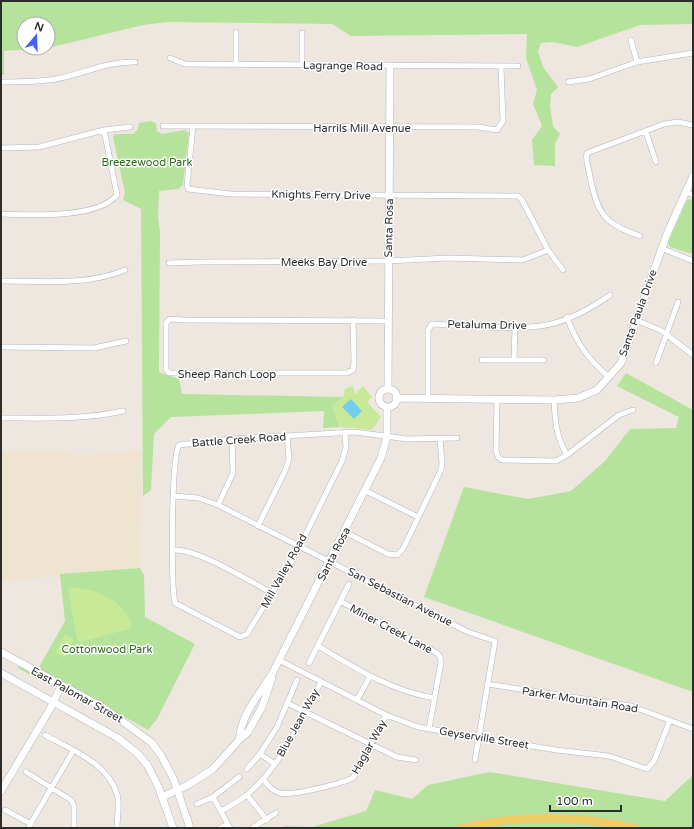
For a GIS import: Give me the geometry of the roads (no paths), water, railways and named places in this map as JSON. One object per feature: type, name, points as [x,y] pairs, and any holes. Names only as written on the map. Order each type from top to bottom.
[{"type":"main road","points":[[462,828],[498,820],[554,817],[585,819],[635,828]]},
{"type":"street","points":[[236,32],[236,64]]},
{"type":"street","points":[[302,33],[302,66]]},
{"type":"street","points":[[631,40],[637,62]]},
{"type":"street","points":[[568,82],[589,79],[637,62],[693,53]]},
{"type":"street","name":"Lagrange Road","points":[[170,58],[185,64],[302,66],[518,66]]},
{"type":"street","points":[[1,82],[30,82],[57,79],[114,64],[135,62]]},
{"type":"street","name":"Santa Rosa","points":[[388,389],[390,66]]},
{"type":"street","name":"Harrils Mill Avenue","points":[[163,126],[390,128],[478,127],[497,130],[503,121],[501,67]]},
{"type":"street","points":[[640,236],[620,229],[602,212],[594,192],[586,156],[587,153],[673,122],[693,125]]},
{"type":"street","name":"Knights Ferry Drive","points":[[192,126],[186,185],[188,189],[231,194],[518,196],[522,200],[548,250]]},
{"type":"street","points":[[1,148],[39,147],[104,130],[130,127]]},
{"type":"street","points":[[1,214],[57,215],[111,202],[117,195],[104,130]]},
{"type":"street","points":[[646,132],[656,162]]},
{"type":"street","name":"Santa Paula Drive","points":[[396,398],[554,400],[587,395],[596,390],[620,363],[661,248],[693,176]]},
{"type":"street","points":[[686,192],[693,195]]},
{"type":"street","points":[[661,248],[693,261]]},
{"type":"street","points":[[548,250],[563,270]]},
{"type":"street","name":"Meeks Bay Drive","points":[[169,263],[388,262],[448,258],[523,260],[548,250]]},
{"type":"street","points":[[1,281],[80,281],[101,278],[126,270]]},
{"type":"street","name":"Petaluma Drive","points":[[428,398],[428,330],[432,324],[515,327],[541,326],[593,307],[610,295]]},
{"type":"street","points":[[656,364],[678,302]]},
{"type":"street","points":[[567,317],[574,338],[585,355],[609,377]]},
{"type":"street","name":"Sheep Ranch Loop","points":[[353,320],[354,362],[353,370],[347,374],[169,373],[166,369],[166,323],[170,319],[353,320],[388,321]]},
{"type":"street","points":[[636,320],[667,335],[693,355]]},
{"type":"street","points":[[514,360],[515,327]]},
{"type":"street","points":[[1,347],[94,348],[126,341]]},
{"type":"street","points":[[482,360],[544,360]]},
{"type":"street","points":[[388,389],[393,391],[396,398],[394,403],[387,407],[380,403],[379,398],[382,391],[388,389]]},
{"type":"street","points":[[498,400],[496,452],[498,457],[502,460],[556,460],[568,455],[619,415],[633,410]]},
{"type":"street","points":[[554,400],[558,437],[568,455]]},
{"type":"street","name":"Santa Rosa","points":[[239,740],[240,727],[252,703],[272,674],[366,491],[381,458],[387,437],[387,407]]},
{"type":"street","points":[[1,418],[78,419],[102,416],[123,411]]},
{"type":"street","name":"Battle Creek Road","points":[[176,603],[173,594],[174,496],[176,460],[179,445],[232,439],[345,433],[366,433],[408,439],[457,438]]},
{"type":"street","name":"Mill Valley Road","points":[[176,603],[240,636],[247,634],[299,546],[342,461],[346,447],[345,433]]},
{"type":"street","points":[[258,526],[285,471],[289,459],[287,436]]},
{"type":"street","points":[[218,505],[233,473],[232,439]]},
{"type":"street","points":[[345,532],[388,554],[397,555],[403,549],[441,470],[440,439]]},
{"type":"street","points":[[366,491],[418,517]]},
{"type":"street","name":"San Sebastian Avenue","points":[[174,496],[198,498],[218,505],[468,632],[495,641],[487,684]]},
{"type":"street","points":[[173,550],[180,550],[205,558],[272,593]]},
{"type":"street","points":[[309,663],[349,584]]},
{"type":"street","name":"Miner Creek Lane","points":[[340,601],[437,653],[440,657],[441,662],[429,729]]},
{"type":"street","points":[[318,646],[370,676],[415,696],[435,698]]},
{"type":"street","name":"East Palomar Street","points":[[1,652],[61,686],[104,708],[151,742],[161,755],[178,790],[190,828]]},
{"type":"street","name":"Geyserville Street","points":[[279,660],[386,715],[418,727],[556,750],[609,756],[647,769],[654,761],[670,720]]},
{"type":"street","name":"East Palomar Street","points":[[1,672],[118,738],[138,754],[148,766],[162,797],[173,828]]},
{"type":"street","name":"Santa Rosa","points":[[162,797],[178,790],[213,769],[248,732],[256,719],[270,687],[272,674]]},
{"type":"street","points":[[357,700],[370,676]]},
{"type":"street","points":[[246,769],[260,754],[277,727],[297,680]]},
{"type":"street","name":"Blue Jean Way","points":[[222,811],[247,795],[263,780],[288,746],[321,682]]},
{"type":"street","points":[[475,760],[487,684]]},
{"type":"street","name":"Parker Mountain Road","points":[[487,684],[631,706],[693,729]]},
{"type":"street","points":[[1,791],[54,701],[61,686]]},
{"type":"street","points":[[287,703],[397,757],[416,760]]},
{"type":"street","name":"Haglar Way","points":[[263,780],[272,789],[283,793],[343,782],[353,778],[357,773],[386,715]]},
{"type":"street","points":[[45,735],[98,766],[112,785],[117,795],[117,828]]},
{"type":"street","points":[[5,810],[29,826],[73,751]]},
{"type":"street","points":[[260,754],[275,764]]},
{"type":"street","points":[[26,772],[51,787],[73,803],[74,828]]},
{"type":"street","points":[[197,804],[213,797],[239,777]]},
{"type":"street","points":[[247,795],[266,820]]},
{"type":"street","points":[[213,797],[229,826],[220,828]]},
{"type":"street","points":[[252,828],[276,813]]},
{"type":"water","points":[[351,399],[362,411],[354,419],[342,407]]},
{"type":"park label","name":"Breezewood Park","points":[[147,162]]},
{"type":"park label","name":"Cottonwood Park","points":[[107,649]]}]
